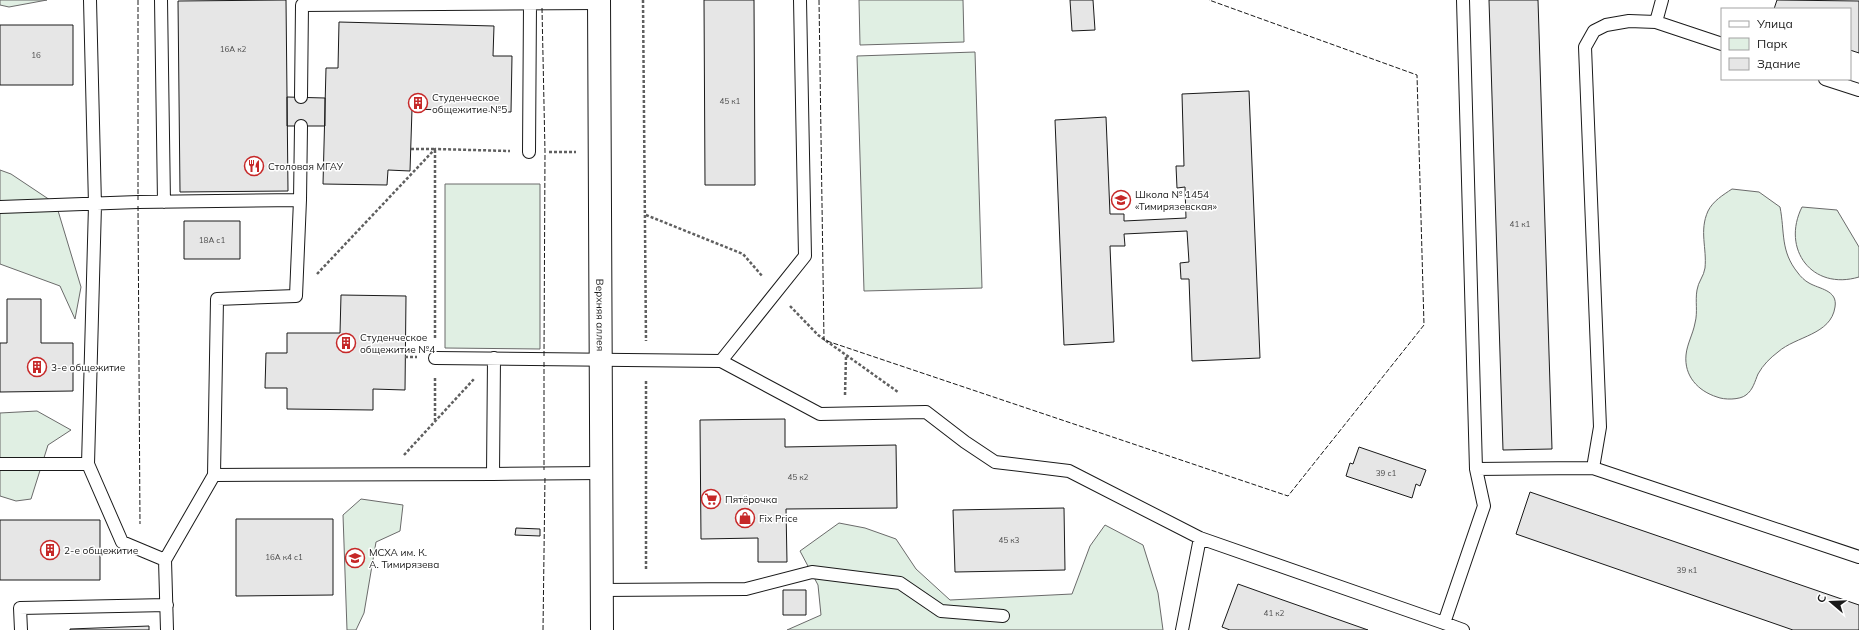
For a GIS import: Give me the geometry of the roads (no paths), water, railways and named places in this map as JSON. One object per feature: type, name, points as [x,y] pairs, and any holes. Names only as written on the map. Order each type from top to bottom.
[{"type":"street","name":"Верхняя аллея","points":[[599,2],[602,630]]},
{"type":"lane","points":[[90,0],[95,204],[88,464],[122,542],[166,560]]},
{"type":"lane","points":[[161,0],[164,202]]},
{"type":"lane","points":[[721,361],[805,256],[800,0]]},
{"type":"lane","points":[[1444,623],[1484,506],[1476,469],[1463,0]]},
{"type":"lane","points":[[1656,22],[1662,0]]},
{"type":"lane","points":[[301,97],[302,2],[530,4],[599,2]]},
{"type":"lane","points":[[529,152],[530,4]]},
{"type":"lane","points":[[1593,468],[1600,427],[1584,47],[1594,31],[1606,25],[1629,21],[1656,22],[1721,44]]},
{"type":"lane","points":[[1828,80],[1859,90]]},
{"type":"lane","points":[[167,630],[166,560],[214,475],[217,299],[296,296],[301,126]]},
{"type":"lane","points":[[0,207],[300,200]]},
{"type":"lane","points":[[435,358],[721,361],[820,414],[926,412],[965,442],[995,462],[1069,471],[1200,538],[1463,630]]},
{"type":"lane","points":[[493,474],[494,358]]},
{"type":"lane","points":[[0,464],[88,464]]},
{"type":"lane","points":[[1476,469],[1593,468],[1859,557]]},
{"type":"lane","points":[[214,475],[601,473]]},
{"type":"lane","points":[[1182,630],[1200,538]]},
{"type":"lane","points":[[601,590],[746,589],[812,572],[900,583],[941,612],[1003,616]]},
{"type":"lane","points":[[20,630],[20,608],[167,605]]},
{"type":"place","name":"Студенческое общежитие №5","points":[[418,103]]},
{"type":"place","name":"Столовая МГАУ","points":[[254,166]]},
{"type":"place","name":"Школа № 1454 «Тимирязевская»","points":[[1121,200]]},
{"type":"place","name":"Студенческое общежитие №4","points":[[346,343]]},
{"type":"place","name":"3-е общежитие","points":[[37,367]]},
{"type":"place","name":"Пятёрочка","points":[[711,499]]},
{"type":"place","name":"Fix Price","points":[[745,518]]},
{"type":"place","name":"2-е общежитие","points":[[50,550]]},
{"type":"place","name":"МСХА им. К. А. Тимирязева","points":[[355,558]]}]
